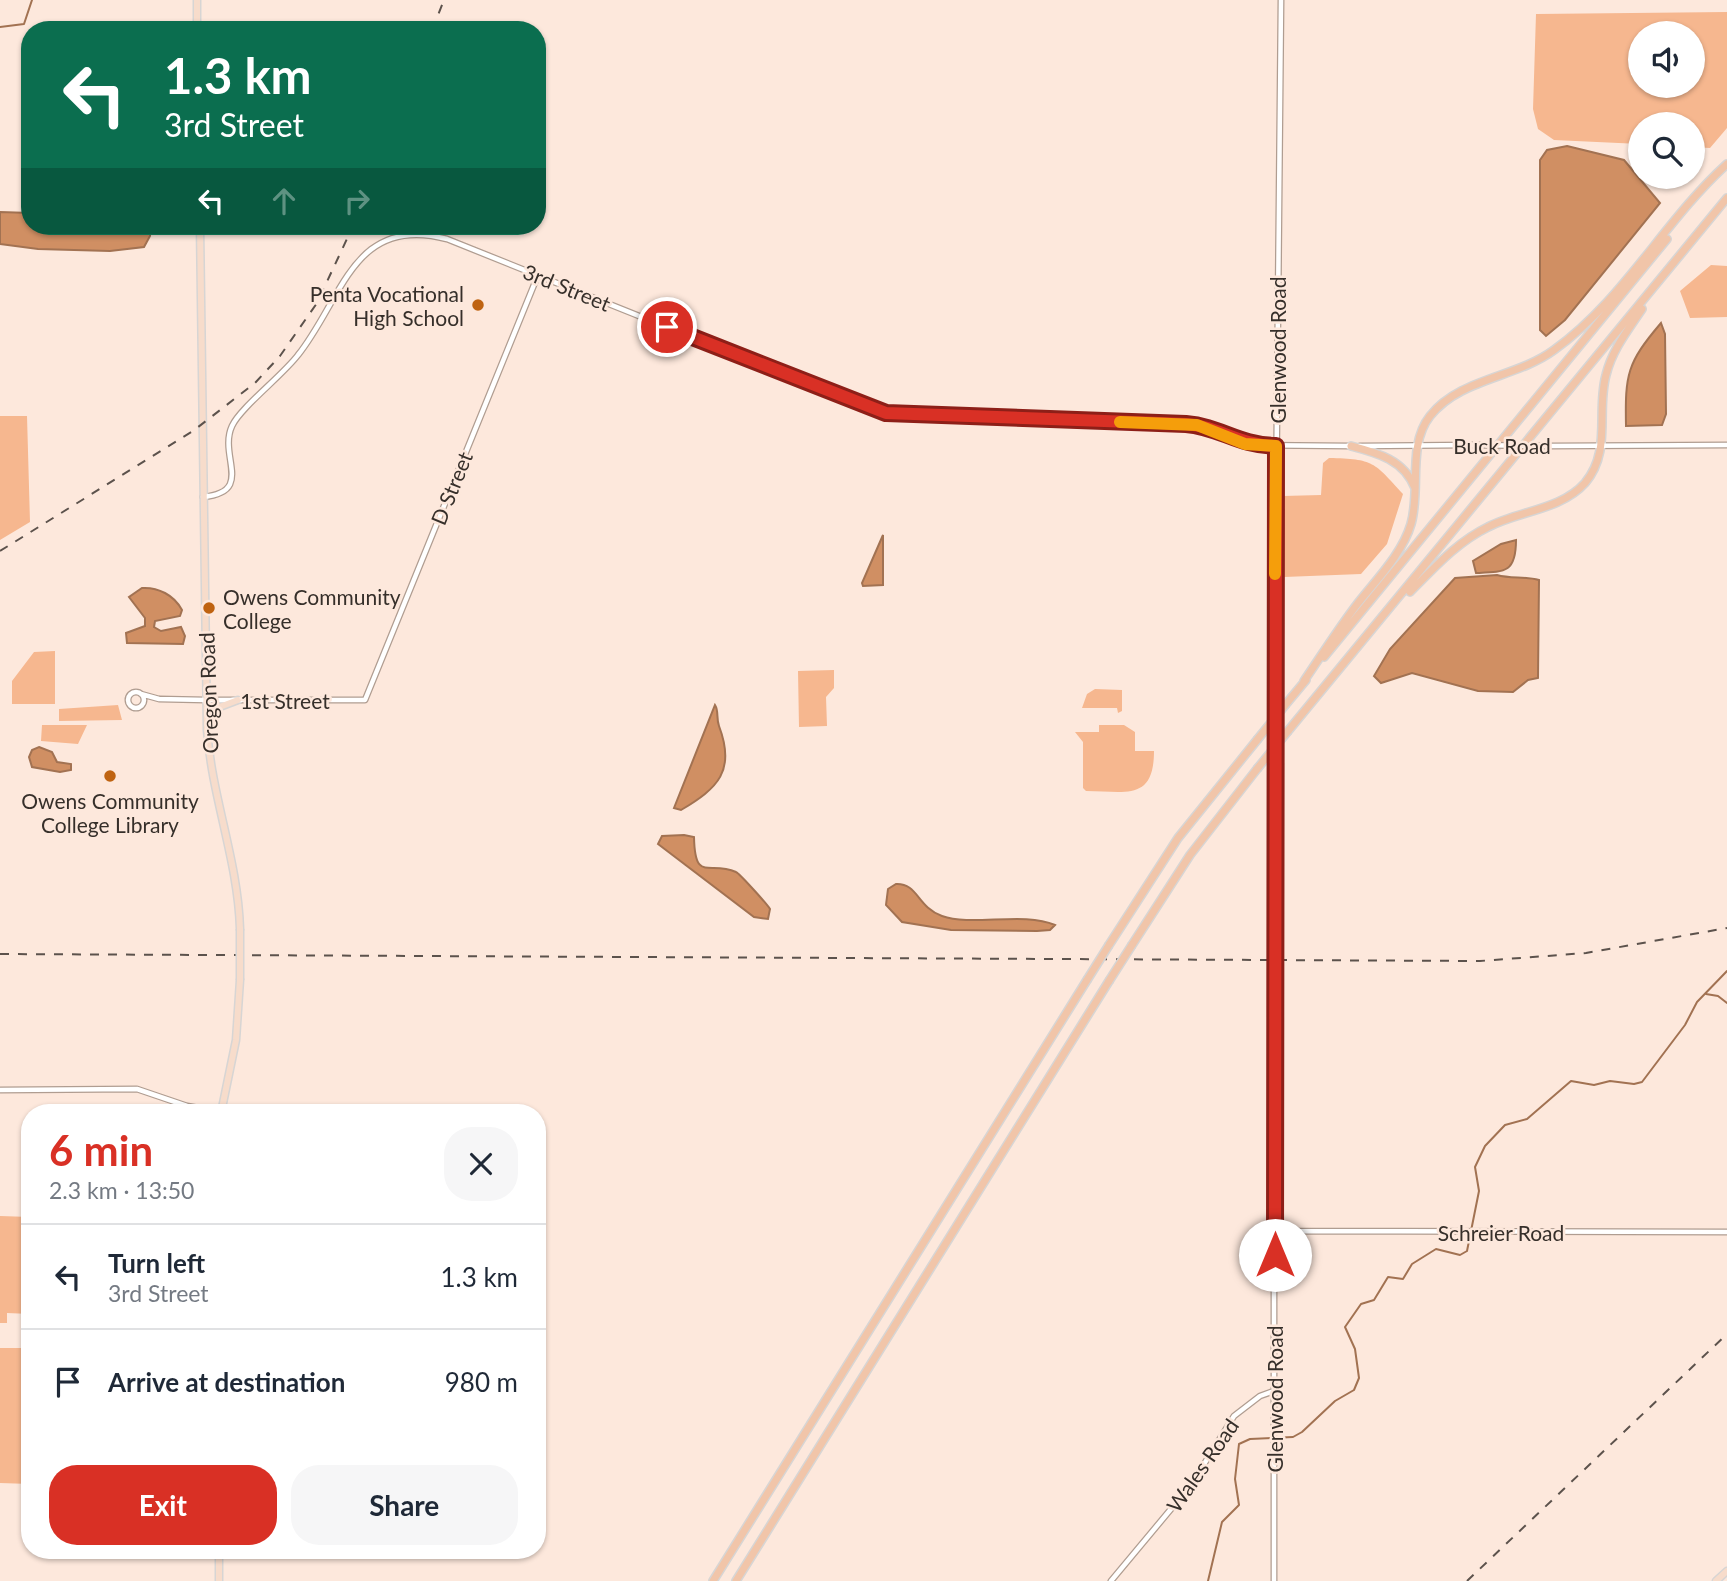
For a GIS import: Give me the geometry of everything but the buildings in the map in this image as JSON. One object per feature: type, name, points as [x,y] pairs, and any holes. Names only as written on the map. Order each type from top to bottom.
[{"type":"highway","points":[[1304,681],[1333,637],[1398,551],[1411,525],[1422,428],[1444,401],[1461,391],[1534,364],[1582,327],[1727,165]]},
{"type":"highway","points":[[713,1581],[1178,838],[1727,165]]},
{"type":"highway","points":[[736,1581],[1190,855],[1543,419],[1661,282],[1727,198]]},
{"type":"highway","points":[[1389,612],[1445,557],[1473,535],[1574,492],[1592,473],[1602,446],[1602,399],[1609,365],[1661,282]]},
{"type":"highway","points":[[1351,446],[1390,458],[1411,480],[1416,496]]},
{"type":"main road","points":[[197,0],[197,21]]},
{"type":"main road","name":"Oregon Road","points":[[200,235],[207,725],[211,768],[235,873],[240,929],[236,1040],[223,1104]]},
{"type":"main road","points":[[207,725],[217,708],[238,700]]},
{"type":"main road","points":[[219,1559],[219,1581]]},
{"type":"main road","points":[[1716,1581],[1727,1571]]},
{"type":"street","name":"Glenwood Road","points":[[1273,1581],[1276,446],[1281,0]]},
{"type":"street","name":"3rd Street","points":[[203,497],[222,493],[230,485],[233,473],[228,443],[234,421],[298,356],[327,314],[355,262],[373,247],[404,236],[430,235],[886,413],[1186,424],[1203,426],[1245,444],[1276,446]]},
{"type":"street","name":"D Street","points":[[365,700],[538,275]]},
{"type":"street","name":"Buck Road","points":[[1276,446],[1727,445]]},
{"type":"street","points":[[134,692],[159,699],[134,708],[128,700],[134,692]]},
{"type":"street","points":[[141,694],[143,704]]},
{"type":"street","name":"1st Street","points":[[159,699],[365,700]]},
{"type":"street","points":[[0,1090],[137,1090],[181,1104]]},
{"type":"street","name":"Schreier Road","points":[[1275,1231],[1727,1233]]},
{"type":"street","name":"Wales Road","points":[[1111,1581],[1191,1485],[1234,1416],[1260,1396],[1273,1391]]},
{"type":"shaded area","points":[[1727,12],[1727,128],[1710,148],[1705,148],[1705,112],[1628,112],[1628,143],[1554,140],[1538,129],[1533,109],[1536,14]]},
{"type":"shaded area","points":[[1567,146],[1624,160],[1628,165],[1628,189],[1648,189],[1660,203],[1565,320],[1546,336],[1540,330],[1540,160],[1547,150]]},
{"type":"shaded area","points":[[0,212],[21,213],[21,235],[150,235],[144,247],[110,251],[38,249],[0,244]]},
{"type":"shaded area","points":[[1711,265],[1727,266],[1727,317],[1690,318],[1680,291]]},
{"type":"shaded area","points":[[1661,323],[1665,334],[1666,414],[1662,425],[1626,426],[1626,394],[1630,370],[1641,349]]},
{"type":"shaded area","points":[[0,416],[27,416],[30,522],[0,540]]},
{"type":"shaded area","points":[[1329,458],[1372,464],[1403,494],[1387,544],[1361,574],[1284,577],[1283,496],[1321,495],[1323,463]]},
{"type":"shaded area","points":[[883,535],[883,585],[863,586],[862,583]]},
{"type":"shaded area","points":[[1516,540],[1511,565],[1501,571],[1476,573],[1473,561],[1501,544]]},
{"type":"shaded area","points":[[1497,575],[1539,580],[1538,678],[1528,680],[1513,692],[1478,691],[1412,673],[1381,683],[1374,676],[1390,649],[1455,578]]},
{"type":"shaded area","points":[[142,588],[165,593],[179,605],[182,610],[180,616],[155,621],[154,627],[161,631],[181,627],[185,636],[183,644],[127,643],[126,633],[145,626],[145,618],[129,597]]},
{"type":"shaded area","points":[[55,651],[55,704],[12,704],[12,681],[34,652]]},
{"type":"shaded area","points":[[834,670],[834,688],[826,697],[827,726],[799,727],[798,671]]},
{"type":"shaded area","points":[[1095,689],[1122,690],[1122,711],[1118,713],[1117,708],[1082,708],[1087,694]]},
{"type":"shaded area","points":[[118,705],[122,720],[59,721],[59,709]]},
{"type":"shaded area","points":[[715,705],[724,742],[724,767],[714,786],[705,794],[681,810],[674,808]]},
{"type":"shaded area","points":[[42,725],[87,725],[78,744],[41,741]]},
{"type":"shaded area","points":[[1099,725],[1124,725],[1135,732],[1135,751],[1154,751],[1153,767],[1143,786],[1125,792],[1086,791],[1083,788],[1083,742],[1075,732],[1099,732]]},
{"type":"shaded area","points":[[39,747],[52,752],[57,762],[71,764],[71,770],[60,772],[32,767],[29,757],[32,750]]},
{"type":"shaded area","points":[[662,836],[694,837],[697,861],[701,866],[736,872],[759,895],[770,909],[768,919],[754,917],[658,844]]},
{"type":"shaded area","points":[[896,884],[909,887],[927,907],[942,916],[968,920],[1028,919],[1055,925],[1050,930],[1037,931],[951,930],[902,922],[886,905],[888,889]]},
{"type":"shaded area","points":[[0,1216],[21,1217],[21,1314],[7,1313],[7,1323],[0,1323]]},
{"type":"shaded area","points":[[0,1348],[21,1348],[21,1484],[0,1483]]},
{"type":"waterway","points":[[25,21],[32,0]]},
{"type":"waterway","points":[[0,27],[21,24]]},
{"type":"waterway","points":[[1208,1581],[1222,1522],[1239,1505],[1235,1479],[1239,1444],[1250,1439],[1293,1437],[1335,1401],[1354,1390],[1359,1378],[1355,1349],[1345,1327],[1361,1304],[1374,1300],[1388,1277],[1403,1279],[1412,1264],[1436,1249],[1460,1255],[1467,1251],[1479,1191],[1475,1167],[1485,1146],[1505,1125],[1527,1119],[1571,1081],[1594,1085],[1610,1081],[1634,1084],[1642,1082],[1685,1025],[1697,1002],[1727,971]]},
{"type":"waterway","points":[[1706,994],[1718,996],[1727,1003]]},
{"type":"railway","points":[[436,21],[444,0]]},
{"type":"railway","points":[[0,551],[193,431],[255,383],[280,356],[317,303],[349,235]]},
{"type":"railway","points":[[0,954],[1480,961],[1586,953],[1727,928]]},
{"type":"railway","points":[[1467,1581],[1727,1334]]},
{"type":"slow traffic","points":[[1120,422],[1197,425],[1245,444],[1276,446],[1275,574]]},
{"type":"place","name":"Penta Vocational High School","points":[[478,305]]},
{"type":"place","name":"Owens Community College","points":[[209,608]]},
{"type":"place","name":"Owens Community College Library","points":[[110,776]]},
{"type":"route","points":[[667,327],[861,406],[886,413],[1186,424],[1215,430],[1245,444],[1276,446],[1275,1255]]}]
